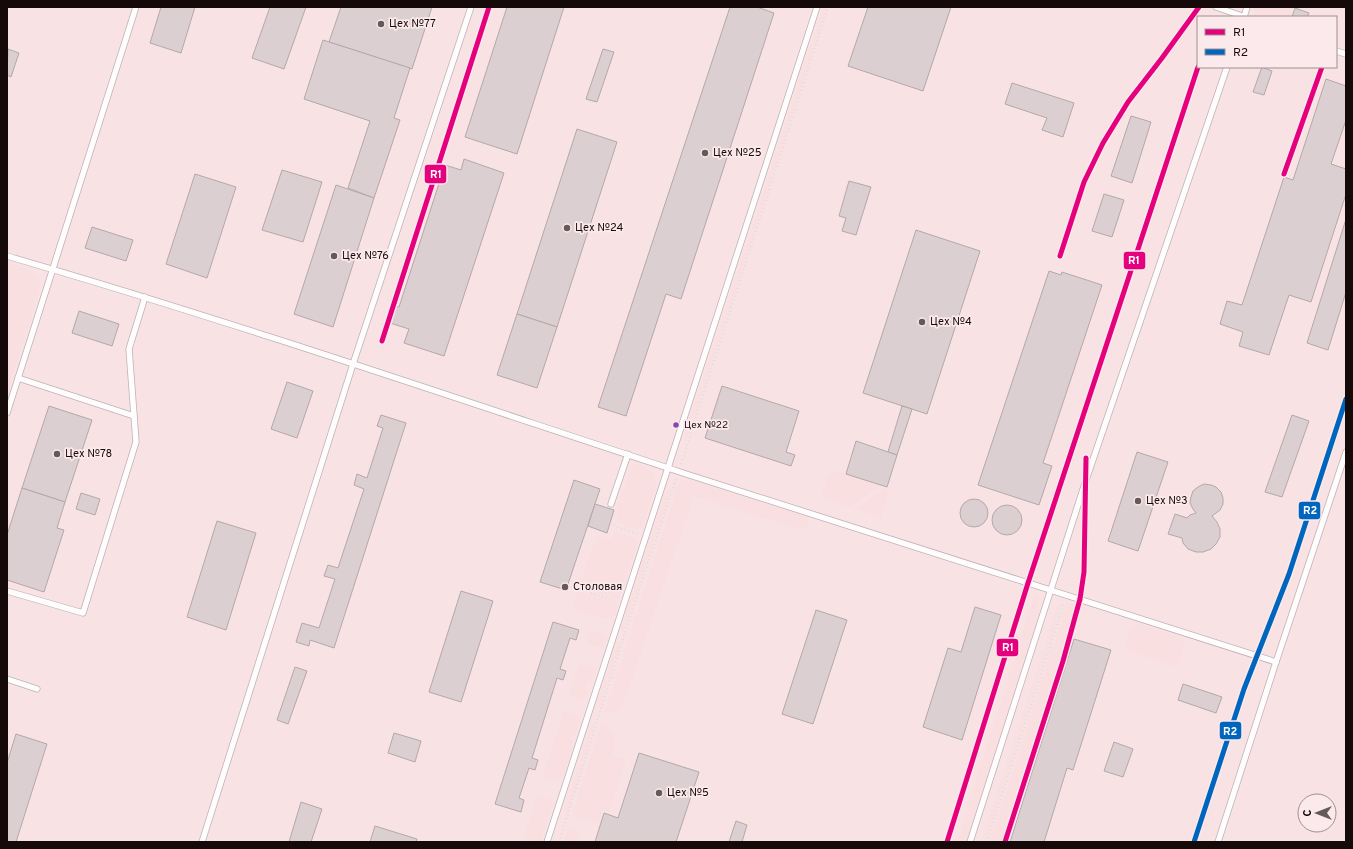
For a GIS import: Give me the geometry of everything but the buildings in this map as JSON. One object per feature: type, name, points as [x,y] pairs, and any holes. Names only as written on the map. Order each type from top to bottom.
[{"type":"lane","points":[[7,413],[136,7]]},
{"type":"lane","points":[[202,842],[353,364],[471,7]]},
{"type":"lane","points":[[547,842],[817,7]]},
{"type":"lane","points":[[1216,7],[1242,16]]},
{"type":"lane","points":[[970,842],[1090,468],[1227,68]]},
{"type":"lane","points":[[7,256],[53,269],[353,364],[678,471],[1276,662]]},
{"type":"lane","points":[[7,591],[83,613],[136,442],[129,349],[145,298]]},
{"type":"lane","points":[[18,378],[134,416]]},
{"type":"lane","points":[[1218,842],[1346,452]]},
{"type":"lane","points":[[611,504],[628,454]]},
{"type":"lane","points":[[7,679],[37,689]]},
{"type":"path","points":[[559,842],[625,633],[828,7]]},
{"type":"path","points":[[611,522],[617,527],[645,536]]},
{"type":"path","points":[[568,585],[624,604]]},
{"type":"path","points":[[987,842],[1067,595]]},
{"type":"shaded area","points":[[7,7],[1346,7],[1346,842],[7,842]]},
{"type":"shaded area","points":[[823,7],[827,7],[686,443],[685,435]]},
{"type":"shaded area","points":[[1254,7],[1294,7],[1290,16],[1255,16]]},
{"type":"shaded area","points":[[7,263],[25,268],[34,273],[37,276],[40,289],[7,392]]},
{"type":"shaded area","points":[[634,463],[650,471],[656,481],[656,486],[642,528],[639,529],[633,529],[618,521],[618,506]]},
{"type":"shaded area","points":[[840,472],[881,485],[848,507],[821,498],[828,476],[831,473]]},
{"type":"shaded area","points":[[690,479],[808,517],[808,524],[803,528],[798,529],[694,496],[623,705],[615,712],[605,712],[679,482]]},
{"type":"shaded area","points":[[672,487],[623,633],[622,625],[666,492]]},
{"type":"shaded area","points":[[884,489],[887,490],[887,494],[881,518],[855,509]]},
{"type":"shaded area","points":[[614,531],[634,538],[638,542],[619,600],[579,586],[597,535],[611,539]]},
{"type":"shaded area","points":[[577,591],[617,604],[614,616],[604,619],[572,608]]},
{"type":"shaded area","points":[[1034,595],[1038,599],[1040,611],[967,842],[957,842]]},
{"type":"shaded area","points":[[1067,602],[1076,604],[1002,842],[990,842]]},
{"type":"shaded area","points":[[1062,603],[986,842],[981,842],[1057,607]]},
{"type":"shaded area","points":[[1140,624],[1183,639],[1184,643],[1178,667],[1124,649],[1130,630],[1136,625]]},
{"type":"shaded area","points":[[590,630],[605,635],[606,639],[603,647],[594,646],[586,641]]},
{"type":"shaded area","points":[[621,642],[599,709],[597,704],[616,644]]},
{"type":"shaded area","points":[[579,665],[587,666],[595,670],[591,683],[587,682],[585,688],[589,689],[586,698],[584,699],[569,694]]},
{"type":"shaded area","points":[[567,712],[580,717],[575,736],[572,735],[570,740],[574,742],[562,779],[554,782],[544,778],[543,775],[563,714]]},
{"type":"shaded area","points":[[595,723],[567,814],[565,809],[590,727]]},
{"type":"shaded area","points":[[601,724],[613,733],[615,746],[613,756],[626,760],[609,813],[603,811],[598,824],[572,815]]},
{"type":"shaded area","points":[[537,796],[550,799],[553,802],[541,842],[523,842],[535,800]]},
{"type":"shaded area","points":[[568,828],[582,833],[579,842],[564,842]]},
{"type":"transit line","name":"R1","points":[[382,341],[489,7]]},
{"type":"transit line","name":"R1","points":[[1060,256],[1084,182],[1103,143],[1128,102],[1199,7]]},
{"type":"transit line","name":"R1","points":[[947,842],[1028,583],[1198,68]]},
{"type":"transit line","name":"R1","points":[[1284,174],[1322,68]]},
{"type":"transit line","name":"R2","points":[[1194,842],[1244,689],[1289,574],[1346,399]]},
{"type":"transit line","name":"R1","points":[[1005,842],[1063,661],[1080,599],[1084,572],[1086,458]]},
{"type":"place","name":"Цех №77","points":[[381,24]]},
{"type":"place","name":"Цех №25","points":[[705,153]]},
{"type":"place","name":"Цех №24","points":[[567,228]]},
{"type":"place","name":"Цех №76","points":[[334,256]]},
{"type":"place","name":"Цех №4","points":[[922,322]]},
{"type":"place","name":"Цех №22","points":[[676,425]]},
{"type":"place","name":"Цех №78","points":[[57,454]]},
{"type":"place","name":"Цех №3","points":[[1138,501]]},
{"type":"place","name":"Столовая","points":[[565,587]]},
{"type":"place","name":"Цех №5","points":[[659,793]]}]
